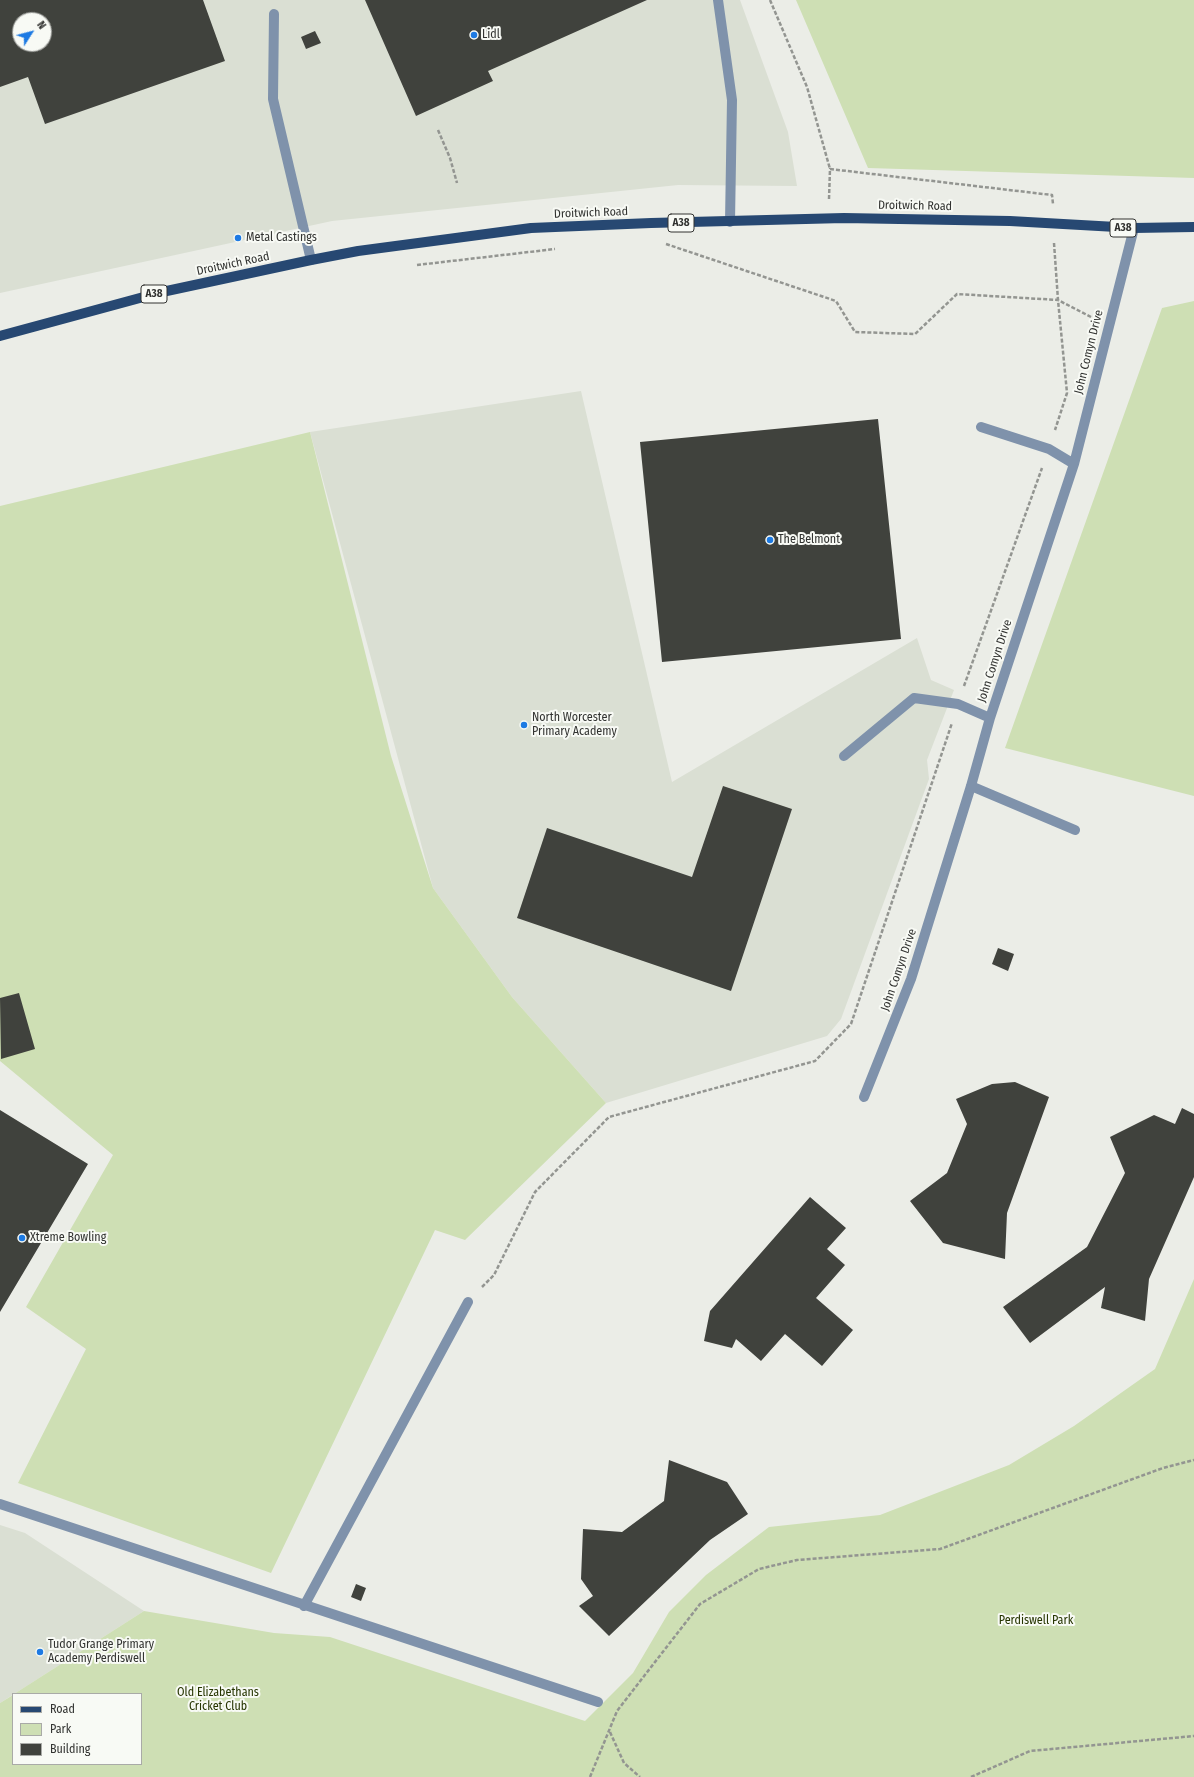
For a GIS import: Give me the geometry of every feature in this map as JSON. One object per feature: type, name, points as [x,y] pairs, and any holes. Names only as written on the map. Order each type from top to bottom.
[{"type":"main road","name":"Droitwich Road","points":[[0,336],[162,292],[311,260],[531,228],[651,223],[829,219],[1010,221],[1134,228],[1194,227]]},
{"type":"street","points":[[718,0],[732,100],[730,222]]},
{"type":"street","points":[[274,14],[273,99],[311,260]]},
{"type":"street","name":"John Comyn Drive","points":[[864,1096],[911,979],[971,786],[990,718],[1074,464],[1134,228]]},
{"type":"street","points":[[981,427],[1049,449],[1074,464]]},
{"type":"street","points":[[844,756],[914,698],[958,704],[990,718]]},
{"type":"street","points":[[971,786],[1075,830]]},
{"type":"street","points":[[304,1606],[468,1302]]},
{"type":"street","points":[[0,1504],[304,1606],[598,1702]]},
{"type":"path","points":[[770,0],[807,87],[830,169],[829,219]]},
{"type":"path","points":[[438,130],[450,158],[457,183]]},
{"type":"path","points":[[830,169],[1052,195],[1058,300],[1067,393],[1049,449],[968,675]]},
{"type":"path","points":[[662,243],[836,301],[855,332],[915,334],[957,294],[1058,300],[1109,325]]},
{"type":"path","points":[[415,265],[557,249]]},
{"type":"path","points":[[468,1302],[494,1275],[535,1192],[609,1117],[815,1061],[851,1024],[958,704]]},
{"type":"path","points":[[590,1777],[610,1732],[617,1711],[700,1604],[759,1569],[797,1560],[940,1549],[1163,1468],[1194,1460]]},
{"type":"path","points":[[610,1732],[624,1763],[640,1777]]},
{"type":"path","points":[[971,1777],[1030,1751],[1194,1736]]},
{"type":"shaded area","points":[[0,0],[740,0],[788,132],[797,186],[678,185],[332,221],[0,293]]},
{"type":"shaded area","name":"North Worcester Primary Academy","points":[[581,391],[672,782],[917,638],[931,680],[954,690],[927,760],[929,779],[841,1019],[827,1036],[606,1103],[512,997],[433,888],[310,432]]},
{"type":"shaded area","name":"Tudor Grange Primary Academy Perdiswell","points":[[0,1525],[25,1533],[144,1611],[16,1693],[12,1693],[12,1695],[0,1703]]},
{"type":"green space","points":[[796,0],[1194,0],[1194,178],[868,168]]},
{"type":"green space","points":[[1194,301],[1194,796],[1005,748],[1162,308]]},
{"type":"green space","points":[[310,432],[391,756],[433,888],[512,997],[606,1103],[465,1240],[435,1230],[271,1573],[18,1483],[86,1349],[26,1307],[113,1155],[0,1061],[0,506]]},
{"type":"green space","name":"Perdiswell Park","points":[[1194,1279],[1194,1777],[0,1777],[0,1703],[12,1696],[12,1765],[142,1765],[142,1693],[16,1693],[144,1611],[274,1633],[330,1637],[585,1721],[633,1673],[669,1612],[706,1575],[769,1527],[880,1515],[1009,1465],[1074,1426],[1155,1369]]},
{"type":"building","points":[[0,0],[203,0],[225,61],[45,124],[28,77],[0,87]]},
{"type":"building","name":"Lidl","points":[[365,0],[647,0],[488,71],[493,81],[416,116]]},
{"type":"building","points":[[315,31],[321,43],[306,49],[301,37]]},
{"type":"building","name":"The Belmont","points":[[878,419],[901,639],[662,662],[640,442]]},
{"type":"building","points":[[723,786],[792,809],[731,991],[517,918],[547,828],[692,877]]},
{"type":"building","points":[[998,948],[1014,954],[1008,971],[992,964]]},
{"type":"building","points":[[19,993],[35,1049],[1,1059],[0,998]]},
{"type":"building","points":[[1015,1082],[1049,1097],[1007,1213],[1005,1259],[943,1243],[910,1201],[947,1173],[967,1124],[956,1099],[992,1084]]},
{"type":"building","points":[[1182,1108],[1194,1114],[1194,1177],[1149,1279],[1145,1321],[1101,1308],[1105,1287],[1030,1343],[1003,1307],[1087,1247],[1125,1173],[1110,1137],[1154,1115],[1175,1124]]},
{"type":"building","name":"Xtreme Bowling","points":[[0,1110],[88,1164],[0,1312]]},
{"type":"building","points":[[810,1197],[846,1228],[827,1249],[845,1265],[816,1298],[853,1330],[822,1366],[785,1334],[761,1361],[736,1339],[732,1348],[704,1341],[710,1311]]},
{"type":"building","points":[[669,1460],[727,1482],[748,1514],[710,1540],[609,1636],[579,1606],[593,1596],[581,1579],[583,1529],[622,1532],[664,1501]]},
{"type":"building","points":[[356,1584],[366,1588],[361,1601],[351,1597]]},
{"type":"place","name":"Lidl","points":[[474,35]]},
{"type":"place","name":"Metal Castings","points":[[238,238]]},
{"type":"place","name":"The Belmont","points":[[770,540]]},
{"type":"place","name":"North Worcester Primary Academy","points":[[524,725]]},
{"type":"place","name":"Xtreme Bowling","points":[[22,1238]]},
{"type":"place","name":"Tudor Grange Primary Academy Perdiswell","points":[[40,1652]]},
{"type":"park label","name":"Old Elizabethans Cricket Club","points":[[218,1700]]}]
